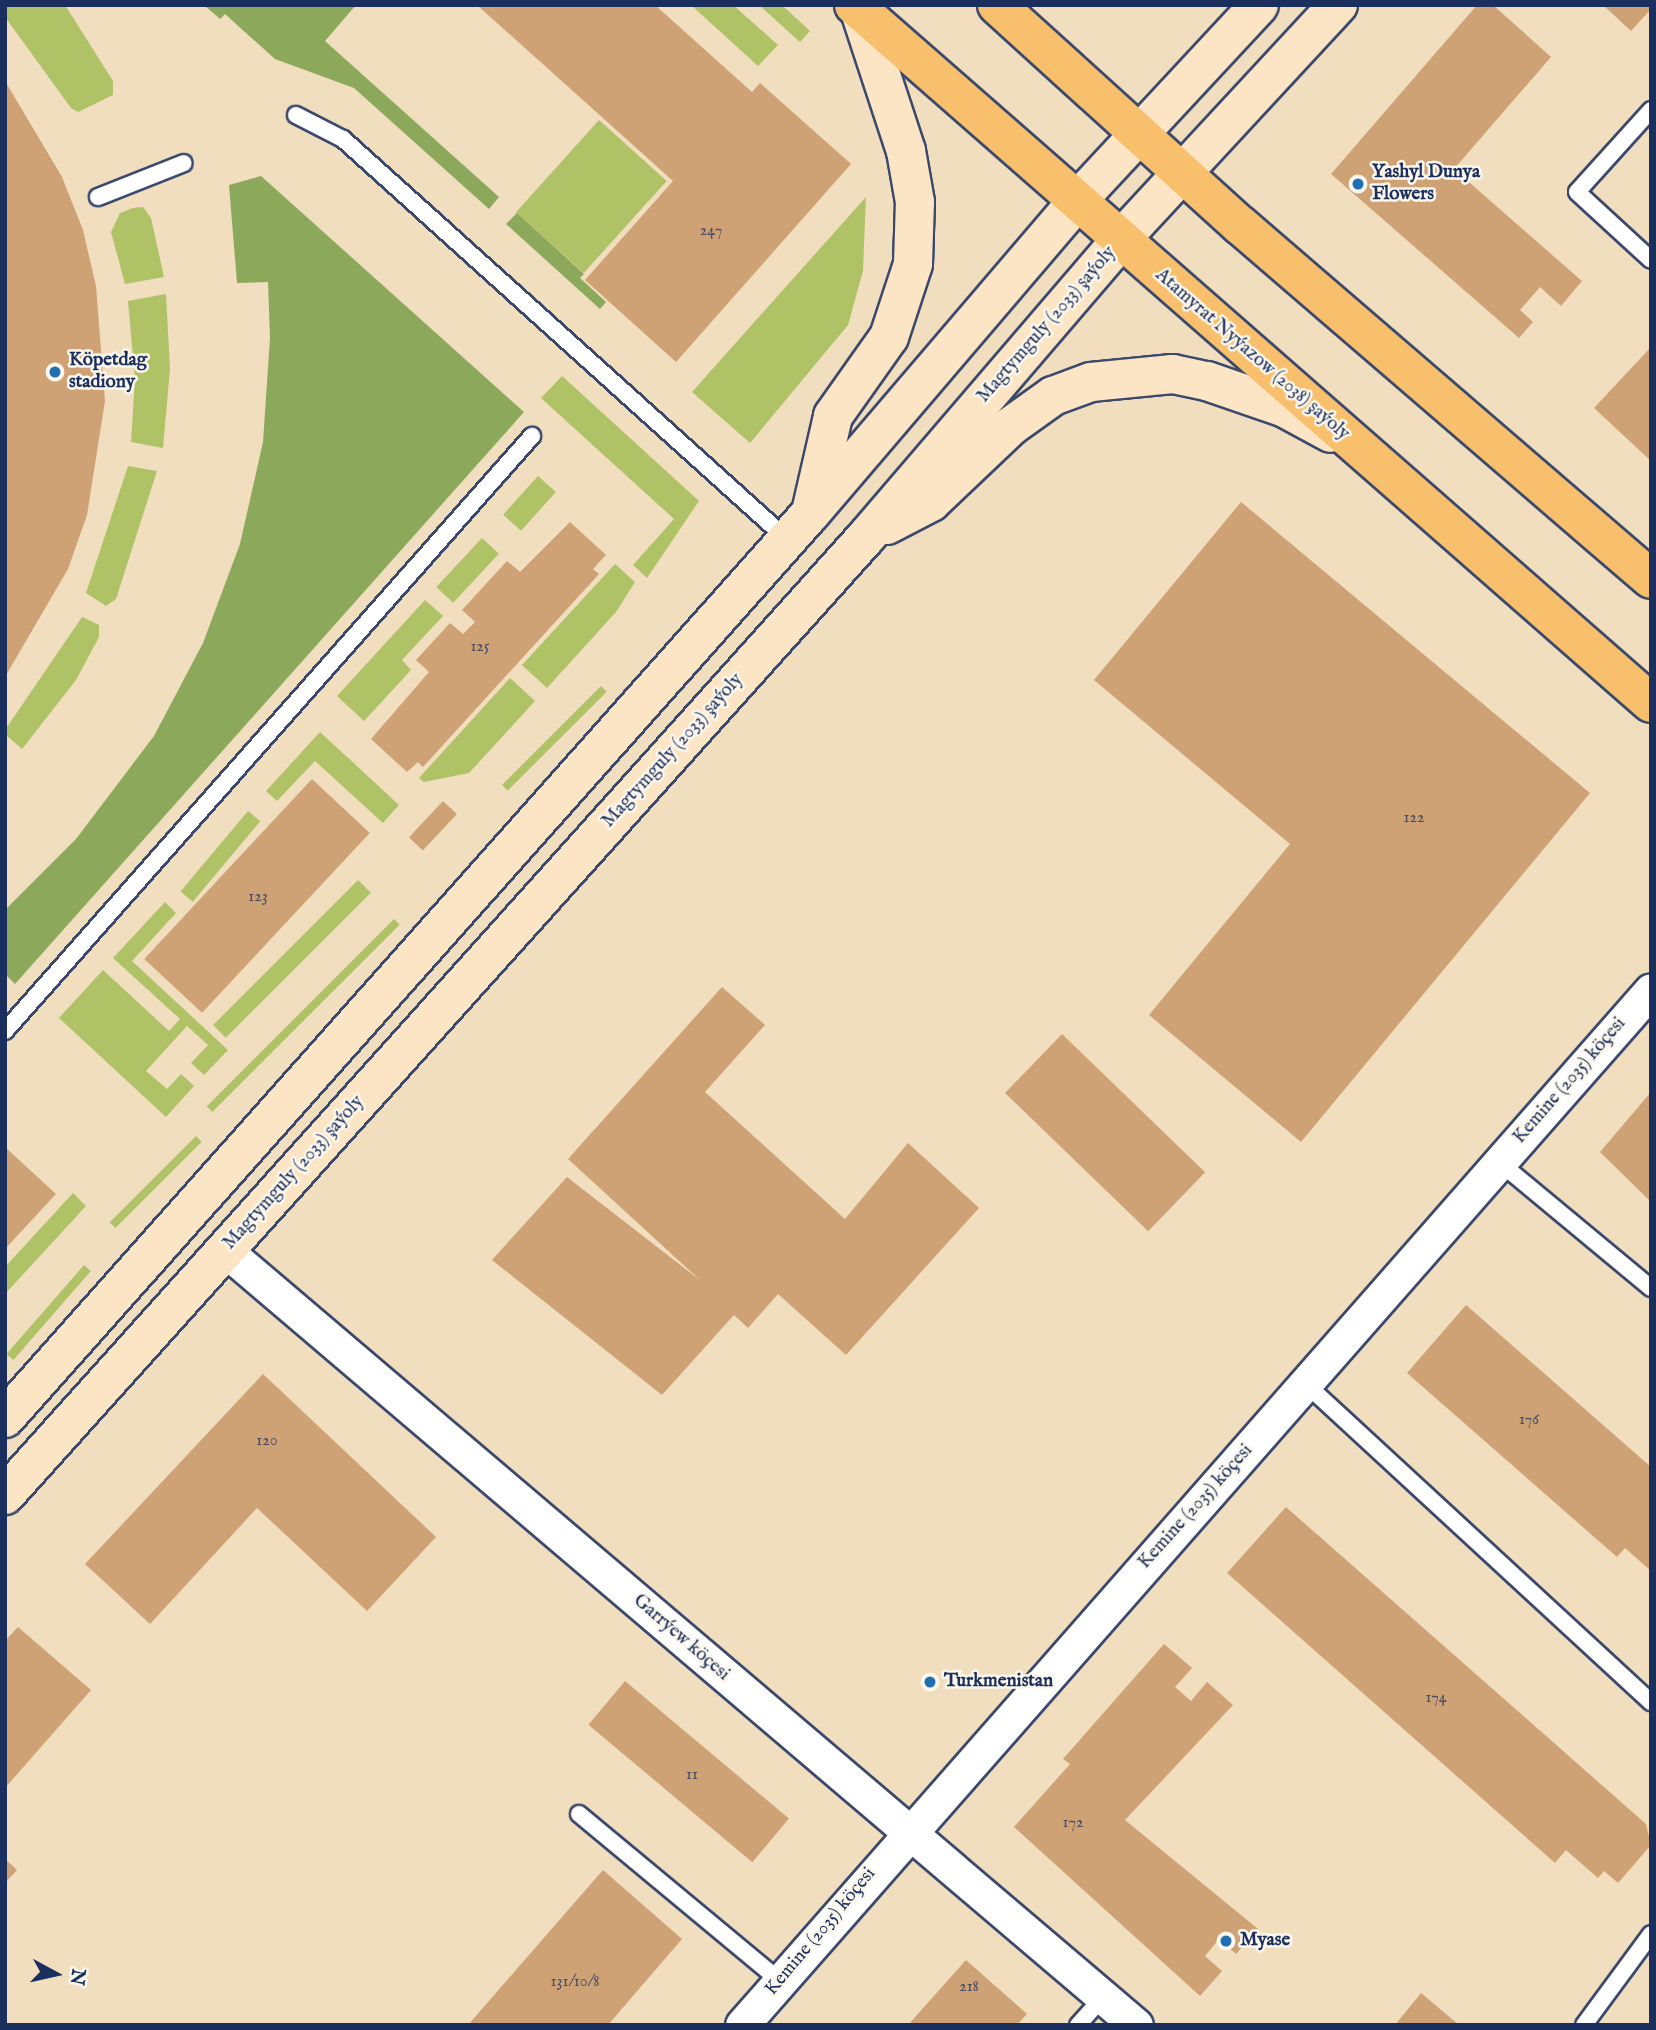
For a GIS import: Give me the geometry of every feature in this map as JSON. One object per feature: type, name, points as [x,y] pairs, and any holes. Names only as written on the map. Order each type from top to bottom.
[{"type":"main road","points":[[997,5],[1183,174],[1651,579]]},
{"type":"main road","points":[[5,1418],[799,527],[1077,201],[1141,137],[1259,5]]},
{"type":"main road","name":"Magtymguly (2033) şaýoly","points":[[5,1495],[867,536],[1122,238],[1338,5]]},
{"type":"main road","points":[[799,527],[833,416],[889,337],[913,264],[909,163],[857,8]]},
{"type":"main road","name":"Atamyrat Nyýazow (2038) şaýoly","points":[[857,8],[1651,703]]},
{"type":"main road","points":[[867,536],[931,502],[1011,426],[1054,396],[1091,382],[1173,374],[1207,381],[1285,408],[1362,450]]},
{"type":"street","name":"Kemine (2035) köçesi","points":[[742,2025],[906,1832],[1306,1384],[1651,990]]},
{"type":"street","name":"Garrýew köçesi","points":[[225,1250],[1136,2025]]},
{"type":"lane","points":[[1651,110],[1577,192],[1651,260]]},
{"type":"lane","points":[[296,115],[343,139],[799,527]]},
{"type":"lane","points":[[98,197],[184,163]]},
{"type":"lane","points":[[5,1031],[532,436]]},
{"type":"lane","points":[[1499,1162],[1651,1288]]},
{"type":"lane","points":[[1306,1384],[1651,1702]]},
{"type":"lane","points":[[579,1814],[780,1981]]},
{"type":"lane","points":[[1584,2025],[1651,1934]]},
{"type":"lane","points":[[1078,2025],[1103,1997]]},
{"type":"green space","points":[[5,5],[65,5],[113,81],[113,95],[78,112],[71,108],[5,17]]},
{"type":"green space","points":[[204,5],[356,5],[325,41],[499,197],[489,209],[354,88],[275,59],[225,14],[220,19]]},
{"type":"green space","points":[[691,5],[733,5],[778,45],[758,66]]},
{"type":"green space","points":[[759,5],[782,5],[810,31],[800,42]]},
{"type":"green space","points":[[599,120],[667,181],[584,273],[516,212]]},
{"type":"green space","points":[[261,176],[524,412],[15,984],[5,974],[5,910],[76,839],[154,736],[203,643],[240,544],[263,442],[270,338],[268,282],[237,283],[229,185]]},
{"type":"green space","points":[[866,197],[863,271],[848,325],[750,443],[692,392]]},
{"type":"green space","points":[[143,207],[151,218],[164,277],[125,284],[111,232],[120,213]]},
{"type":"green space","points":[[517,213],[584,274],[580,278],[606,302],[600,309],[506,224]]},
{"type":"green space","points":[[166,294],[170,369],[163,448],[131,442],[135,379],[128,301]]},
{"type":"green space","points":[[562,376],[699,501],[647,578],[633,565],[674,519],[541,398]]},
{"type":"green space","points":[[128,466],[157,471],[116,599],[106,606],[86,593]]},
{"type":"green space","points":[[538,476],[556,492],[521,531],[503,515]]},
{"type":"green space","points":[[482,538],[499,554],[453,603],[436,587]]},
{"type":"green space","points":[[615,564],[635,582],[616,612],[547,688],[522,665]]},
{"type":"green space","points":[[425,600],[443,616],[402,660],[411,670],[364,721],[337,696]]},
{"type":"green space","points":[[82,617],[99,625],[99,637],[76,680],[22,749],[5,734],[7,727]]},
{"type":"green space","points":[[510,678],[535,701],[469,773],[424,782],[419,778]]},
{"type":"green space","points":[[601,686],[607,692],[508,791],[502,785]]},
{"type":"green space","points":[[320,732],[399,805],[383,823],[315,761],[277,801],[266,791]]},
{"type":"green space","points":[[248,811],[260,821],[193,902],[181,891]]},
{"type":"green space","points":[[358,880],[371,893],[226,1038],[213,1025]]},
{"type":"green space","points":[[165,902],[176,913],[132,961],[228,1050],[204,1075],[191,1063],[208,1045],[187,1026],[146,1071],[167,1089],[181,1074],[194,1086],[166,1117],[59,1018],[103,970],[169,1031],[180,1019],[113,958]]},
{"type":"green space","points":[[394,919],[400,925],[212,1112],[207,1106]]},
{"type":"green space","points":[[196,1136],[202,1142],[115,1228],[110,1222]]},
{"type":"green space","points":[[73,1193],[86,1206],[5,1294],[5,1267]]},
{"type":"green space","points":[[84,1265],[91,1271],[13,1360],[7,1354]]},
{"type":"building","points":[[477,5],[655,5],[752,92],[760,83],[851,164],[676,362],[585,280],[673,181]]},
{"type":"building","points":[[1477,5],[1493,5],[1551,57],[1454,169],[1582,281],[1561,306],[1540,287],[1520,310],[1533,322],[1519,338],[1331,174]]},
{"type":"building","points":[[1603,5],[1651,5],[1651,9],[1631,31]]},
{"type":"building","name":"Köpetdag stadiony","points":[[5,81],[62,177],[83,230],[96,286],[105,401],[87,515],[68,569],[5,677]]},
{"type":"building","points":[[1651,347],[1651,461],[1594,408]]},
{"type":"building","points":[[1241,502],[1590,793],[1301,1142],[1149,1015],[1290,844],[1094,680]]},
{"type":"building","points":[[570,522],[606,555],[593,569],[599,574],[423,767],[418,762],[407,772],[371,739],[429,672],[416,660],[450,623],[463,634],[475,622],[462,610],[507,561],[520,572]]},
{"type":"building","points":[[312,779],[370,833],[202,1013],[144,959]]},
{"type":"building","points":[[443,801],[457,814],[423,851],[409,838]]},
{"type":"building","points":[[722,987],[765,1025],[705,1092],[845,1219],[908,1143],[979,1208],[846,1355],[778,1294],[748,1328],[734,1315],[662,1395],[492,1260],[567,1177],[701,1281],[568,1159]]},
{"type":"building","points":[[1062,1034],[1205,1172],[1148,1231],[1005,1093]]},
{"type":"building","points":[[1651,1092],[1651,1202],[1600,1152]]},
{"type":"building","points":[[5,1147],[56,1194],[5,1249]]},
{"type":"building","points":[[1466,1305],[1651,1467],[1651,1571],[1625,1548],[1617,1557],[1407,1373]]},
{"type":"building","points":[[263,1374],[436,1537],[367,1611],[257,1508],[150,1624],[85,1564]]},
{"type":"building","points":[[1286,1507],[1646,1824],[1651,1845],[1618,1883],[1604,1871],[1598,1878],[1566,1850],[1555,1863],[1227,1573]]},
{"type":"building","points":[[18,1627],[91,1690],[5,1788],[5,1641]]},
{"type":"building","points":[[1164,1644],[1192,1668],[1175,1687],[1191,1701],[1207,1682],[1233,1705],[1125,1820],[1258,1929],[1236,1954],[1219,1939],[1205,1956],[1222,1971],[1200,1996],[1014,1827],[1070,1764],[1063,1759]]},
{"type":"building","points":[[625,1681],[789,1819],[752,1862],[588,1725]]},
{"type":"building","points":[[5,1859],[17,1870],[5,1883]]},
{"type":"building","points":[[603,1870],[682,1939],[608,2025],[468,2025]]},
{"type":"building","points":[[966,1960],[1027,2014],[1017,2025],[908,2025]]},
{"type":"building","points":[[1421,1993],[1459,2025],[1395,2025]]},
{"type":"place","name":"Yashyl Dunya Flowers","points":[[1358,184]]},
{"type":"place","name":"Köpetdag stadiony","points":[[55,372]]},
{"type":"place","name":"Turkmenistan","points":[[930,1682]]},
{"type":"place","name":"Myase","points":[[1226,1941]]}]
